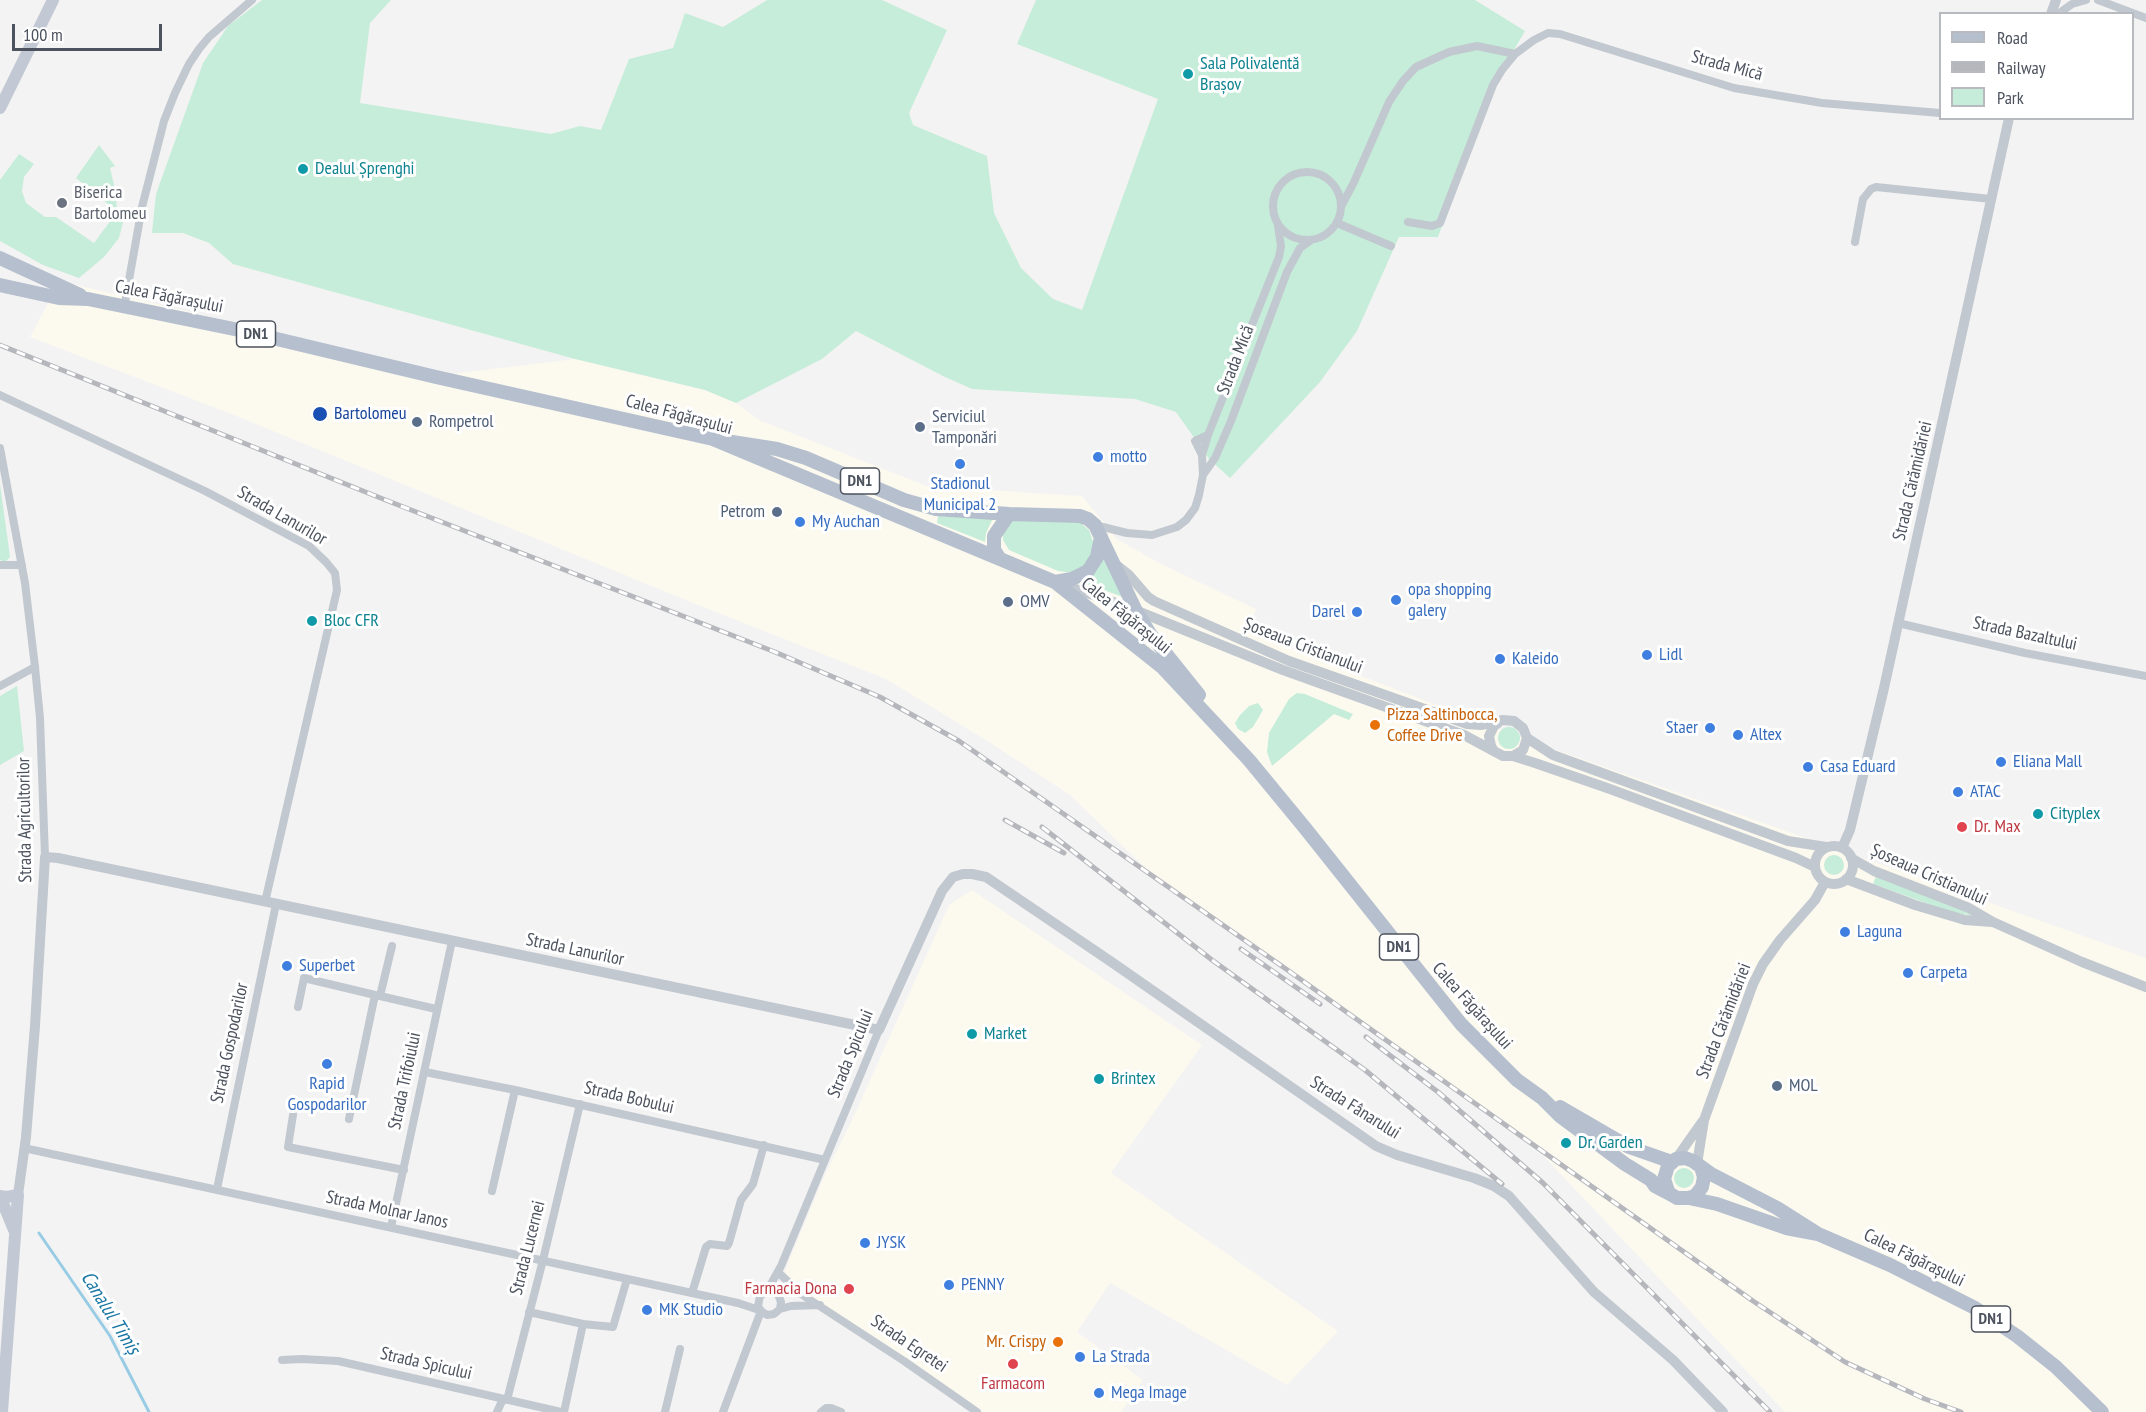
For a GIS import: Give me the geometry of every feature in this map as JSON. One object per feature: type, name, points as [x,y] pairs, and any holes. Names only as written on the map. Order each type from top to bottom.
[{"type":"main road","points":[[1,107],[53,0]]},
{"type":"main road","name":"Calea Făgărașului","points":[[0,258],[88,299],[239,330],[713,439],[1055,582],[1162,667],[1249,760],[1461,1024],[1517,1080],[1542,1098],[1629,1146],[1660,1159],[1685,1158],[1777,1208],[1818,1234],[1890,1265],[1975,1308],[2017,1336],[2056,1367],[2102,1412]]},
{"type":"main road","name":"Calea Făgărașului","points":[[0,285],[59,298],[88,299]]},
{"type":"main road","name":"DN1","points":[[713,439],[787,452],[920,506],[954,511],[1080,516],[1098,531],[1136,610]]},
{"type":"main road","points":[[1000,559],[994,550],[994,536],[1010,514]]},
{"type":"main road","points":[[1055,582],[1081,576],[1088,571],[1098,557],[1098,531]]},
{"type":"main road","name":"Calea Făgărașului","points":[[1136,610],[1163,651],[1242,745],[1249,760]]},
{"type":"main road","name":"Calea Făgărașului","points":[[1542,1098],[1560,1116],[1651,1180],[1655,1186],[1668,1191],[1677,1198],[1717,1204],[1786,1228],[1818,1234]]},
{"type":"main road","points":[[1668,1191],[1665,1185],[1665,1172],[1674,1160]]},
{"type":"main road","points":[[1689,1198],[1700,1192],[1702,1187],[1704,1177],[1699,1166]]},
{"type":"main road","points":[[0,1196],[18,1195],[2,1385],[2,1412]]},
{"type":"main road","points":[[0,1196],[16,1234]]},
{"type":"street","points":[[124,308],[142,207],[164,121],[189,64],[199,50],[215,32],[252,0]]},
{"type":"street","points":[[2061,12],[2072,4],[2086,0]]},
{"type":"street","points":[[2098,0],[2130,12]]},
{"type":"street","name":"Strada Mică","points":[[1408,222],[1432,226],[1440,223],[1493,85],[1515,54],[1548,33],[1560,34],[1734,88],[1822,103],[1939,112]]},
{"type":"street","points":[[1391,246],[1337,224],[1341,207],[1389,102],[1416,67],[1449,52],[1477,46],[1515,54]]},
{"type":"street","name":"Strada Cărămidăriei","points":[[1842,848],[1850,830],[1898,623],[2008,120]]},
{"type":"street","name":"Strada Mică","points":[[1203,475],[1202,455],[1208,435],[1279,257],[1281,246],[1272,206],[1274,194],[1289,176],[1300,172],[1311,172],[1323,176],[1332,182],[1338,191]]},
{"type":"street","points":[[1341,207],[1338,191],[1354,182]]},
{"type":"street","points":[[1855,242],[1863,199],[1871,189],[1876,187],[1991,199]]},
{"type":"street","name":"Strada Mică","points":[[1203,475],[1215,458],[1231,421],[1287,272],[1300,248],[1310,241],[1321,238],[1337,224]]},
{"type":"street","points":[[1278,226],[1288,235],[1299,240],[1310,241]]},
{"type":"street","name":"Strada Lanurilor","points":[[0,395],[205,491],[309,546],[327,562],[335,573],[337,590],[270,903]]},
{"type":"street","name":"Strada Mică","points":[[1202,455],[1196,441],[1208,435]]},
{"type":"street","name":"Strada Agricultorilor","points":[[0,448],[22,565],[35,667],[40,718],[45,857],[35,1026],[18,1195]]},
{"type":"street","points":[[1098,531],[1152,535],[1177,527],[1195,508],[1203,475]]},
{"type":"street","name":"Șoseaua Cristianului","points":[[1112,562],[1154,601],[1289,661],[1467,724],[1481,725],[1509,720],[1519,724],[1527,738],[1553,755],[1788,841],[1826,848]]},
{"type":"street","points":[[0,565],[22,565]]},
{"type":"street","name":"Șoseaua Cristianului","points":[[1055,582],[1136,610],[1283,670],[1464,735],[1503,756],[1513,756],[1632,797],[1815,867]]},
{"type":"street","name":"Strada Bazaltului","points":[[1898,623],[2025,652],[2146,676]]},
{"type":"street","points":[[0,686],[35,667]]},
{"type":"street","points":[[1494,751],[1489,736],[1498,723]]},
{"type":"street","points":[[1513,756],[1523,750],[1527,738]]},
{"type":"street","points":[[1833,846],[1842,848],[1851,858],[1852,870],[1846,879],[1835,884],[1825,882],[1817,874],[1816,858],[1826,848],[1833,846]]},
{"type":"street","name":"Strada Lanurilor","points":[[45,857],[879,1030]]},
{"type":"street","name":"Șoseaua Cristianului","points":[[1851,858],[1874,871],[1969,908],[1993,922],[2082,962],[2146,987]]},
{"type":"street","name":"Strada Spicului","points":[[778,1295],[781,1270],[825,1160],[879,1030],[942,891],[953,877],[972,874]]},
{"type":"street","name":"Strada Fânarului","points":[[972,874],[986,877],[1376,1146],[1397,1155],[1474,1178],[1494,1186],[1509,1196],[1594,1292],[1672,1360],[1723,1412]]},
{"type":"street","name":"Șoseaua Cristianului","points":[[1846,879],[1915,905],[1965,920],[1993,922]]},
{"type":"street","name":"Strada Cărămidăriei","points":[[1699,1166],[1704,1120],[1753,984],[1780,940],[1815,900],[1825,882]]},
{"type":"street","name":"Strada Gospodarilor","points":[[217,1189],[270,903]]},
{"type":"street","name":"Strada Trifoiului","points":[[391,1227],[452,941]]},
{"type":"street","points":[[349,1119],[377,996],[392,945]]},
{"type":"street","points":[[298,1007],[304,978],[436,1008]]},
{"type":"street","name":"Strada Bobului","points":[[425,1072],[580,1104],[825,1160]]},
{"type":"street","points":[[492,1191],[515,1090]]},
{"type":"street","name":"Strada Lucernei","points":[[497,1412],[505,1399],[530,1312],[580,1104]]},
{"type":"street","points":[[293,1115],[288,1147],[404,1170]]},
{"type":"street","name":"Strada Cărămidăriei","points":[[1674,1160],[1704,1120]]},
{"type":"street","points":[[692,1293],[706,1247],[710,1244],[727,1246],[729,1243],[741,1200],[753,1184],[764,1145]]},
{"type":"street","name":"Strada Molnar Janos","points":[[24,1148],[627,1278],[760,1310]]},
{"type":"street","points":[[781,1270],[801,1294]]},
{"type":"street","name":"Strada Spicului","points":[[763,1293],[781,1270]]},
{"type":"street","points":[[530,1312],[583,1324],[613,1327],[627,1278]]},
{"type":"street","points":[[742,1304],[763,1293],[801,1294]]},
{"type":"street","points":[[723,1412],[758,1321],[760,1310],[757,1302],[763,1293]]},
{"type":"street","name":"Strada Egretei","points":[[801,1294],[977,1412]]},
{"type":"street","points":[[778,1295],[782,1302],[780,1309]]},
{"type":"street","points":[[758,1321],[780,1309],[802,1304],[820,1305]]},
{"type":"street","points":[[760,1310],[770,1315]]},
{"type":"street","points":[[562,1412],[583,1324]]},
{"type":"street","points":[[665,1412],[680,1349]]},
{"type":"street","name":"Strada Spicului","points":[[282,1360],[338,1361],[562,1412]]},
{"type":"street","points":[[821,1412],[831,1407],[841,1412]]},
{"type":"shaded area","points":[[60,281],[450,374],[575,359],[705,390],[736,403],[761,421],[927,486],[1082,496],[1117,539],[1161,564],[1256,609],[1248,632],[1511,734],[2146,958],[2146,1412],[1785,1412],[1523,1134],[1164,886],[1070,795],[886,679],[698,605],[234,415],[30,337]]},
{"type":"shaded area","points":[[972,890],[1202,1045],[1111,1173],[1338,1331],[1287,1385],[1110,1283],[1077,1332],[1143,1380],[1121,1412],[978,1412],[781,1280],[823,1179],[949,905]]},
{"type":"green space","points":[[262,0],[391,0],[370,23],[360,103],[551,134],[580,126],[601,130],[629,59],[673,48],[685,13],[723,27],[767,0],[882,0],[947,30],[909,113],[913,125],[987,156],[994,213],[1021,268],[1053,299],[1082,310],[1158,99],[1017,44],[1036,0],[1475,0],[1525,31],[1497,79],[1438,237],[1399,237],[1357,331],[1320,382],[1230,478],[1209,459],[1176,412],[1135,399],[972,389],[856,331],[822,359],[736,403],[705,390],[575,359],[233,264],[209,243],[183,233],[152,233],[156,194],[203,63],[228,26]]},
{"type":"green space","points":[[99,145],[115,166],[110,168],[118,219],[124,219],[119,238],[104,257],[79,278],[43,265],[0,241],[0,180],[19,154],[34,164],[24,177],[22,191],[26,203],[45,217],[56,217],[94,243],[114,216],[114,209],[76,178]]},
{"type":"green space","points":[[0,484],[10,557],[5,562],[0,560]]},
{"type":"green space","points":[[938,516],[993,518],[986,533],[985,542],[937,523]]},
{"type":"green space","points":[[1014,520],[1078,521],[1089,530],[1094,544],[1092,556],[1086,566],[1073,573],[1058,571],[1009,550],[1003,540],[1003,532]]},
{"type":"green space","points":[[1102,556],[1123,597],[1081,582]]},
{"type":"green space","points":[[17,686],[24,751],[0,765],[0,696]]},
{"type":"green space","points":[[1297,693],[1305,694],[1353,714],[1349,720],[1334,714],[1272,766],[1267,752],[1269,733],[1289,699]]},
{"type":"green space","points":[[1258,703],[1263,710],[1253,727],[1245,733],[1238,729],[1235,723],[1240,715],[1249,706]]},
{"type":"green space","points":[[1505,727],[1513,727],[1520,734],[1520,742],[1513,749],[1505,749],[1498,742],[1498,734]]},
{"type":"green space","points":[[1834,855],[1841,858],[1844,865],[1841,872],[1834,875],[1827,872],[1824,865],[1827,858]]},
{"type":"green space","points":[[1876,876],[1978,917],[1948,911],[1873,884]]},
{"type":"green space","points":[[1680,1168],[1688,1168],[1694,1174],[1694,1182],[1688,1188],[1680,1188],[1674,1182],[1674,1174]]},
{"type":"waterway","name":"Canalul Timiș","points":[[39,1233],[110,1336],[149,1412]]},
{"type":"railway","points":[[0,345],[383,499],[775,652],[880,697],[959,741],[1286,969],[1753,1301],[1845,1362],[1925,1399],[1961,1412]]},
{"type":"railway","points":[[1005,820],[1064,853]]},
{"type":"railway","points":[[1042,827],[1212,960],[1365,1070],[1502,1184]]},
{"type":"railway","points":[[1241,949],[1320,1004]]},
{"type":"railway","points":[[1366,1037],[1438,1092],[1543,1183],[1770,1412]]},
{"type":"place","name":"Sala Polivalentă Brașov","points":[[1188,74]]},
{"type":"place","name":"Dealul Șprenghi","points":[[303,169]]},
{"type":"place","name":"Biserica Bartolomeu","points":[[62,203]]},
{"type":"place","name":"Bartolomeu","points":[[320,414]]},
{"type":"place","name":"Rompetrol","points":[[417,422]]},
{"type":"place","name":"Serviciul Tamponări","points":[[920,427]]},
{"type":"place","name":"motto","points":[[1098,457]]},
{"type":"place","name":"Stadionul Municipal 2","points":[[960,464]]},
{"type":"place","name":"Petrom","points":[[777,512]]},
{"type":"place","name":"My Auchan","points":[[800,522]]},
{"type":"place","name":"opa shopping galery","points":[[1396,600]]},
{"type":"place","name":"OMV","points":[[1008,602]]},
{"type":"place","name":"Darel","points":[[1357,612]]},
{"type":"place","name":"Bloc CFR","points":[[312,621]]},
{"type":"place","name":"Lidl","points":[[1647,655]]},
{"type":"place","name":"Kaleido","points":[[1500,659]]},
{"type":"place","name":"Pizza Saltinbocca, Coffee Drive","points":[[1375,725]]},
{"type":"place","name":"Staer","points":[[1710,728]]},
{"type":"place","name":"Altex","points":[[1738,735]]},
{"type":"place","name":"Eliana Mall","points":[[2001,762]]},
{"type":"place","name":"Casa Eduard","points":[[1808,767]]},
{"type":"place","name":"ATAC","points":[[1958,792]]},
{"type":"place","name":"Cityplex","points":[[2038,814]]},
{"type":"place","name":"Dr. Max","points":[[1962,827]]},
{"type":"place","name":"Laguna","points":[[1845,932]]},
{"type":"place","name":"Superbet","points":[[287,966]]},
{"type":"place","name":"Carpeta","points":[[1908,973]]},
{"type":"place","name":"Market","points":[[972,1034]]},
{"type":"place","name":"Rapid Gospodarilor","points":[[327,1064]]},
{"type":"place","name":"Brintex","points":[[1099,1079]]},
{"type":"place","name":"MOL","points":[[1777,1086]]},
{"type":"place","name":"Dr. Garden","points":[[1566,1143]]},
{"type":"place","name":"JYSK","points":[[865,1243]]},
{"type":"place","name":"PENNY","points":[[949,1285]]},
{"type":"place","name":"Farmacia Dona","points":[[849,1289]]},
{"type":"place","name":"MK Studio","points":[[647,1310]]},
{"type":"place","name":"Mr. Crispy","points":[[1058,1342]]},
{"type":"place","name":"La Strada","points":[[1080,1357]]},
{"type":"place","name":"Farmacom","points":[[1013,1364]]},
{"type":"place","name":"Mega Image","points":[[1099,1393]]}]
